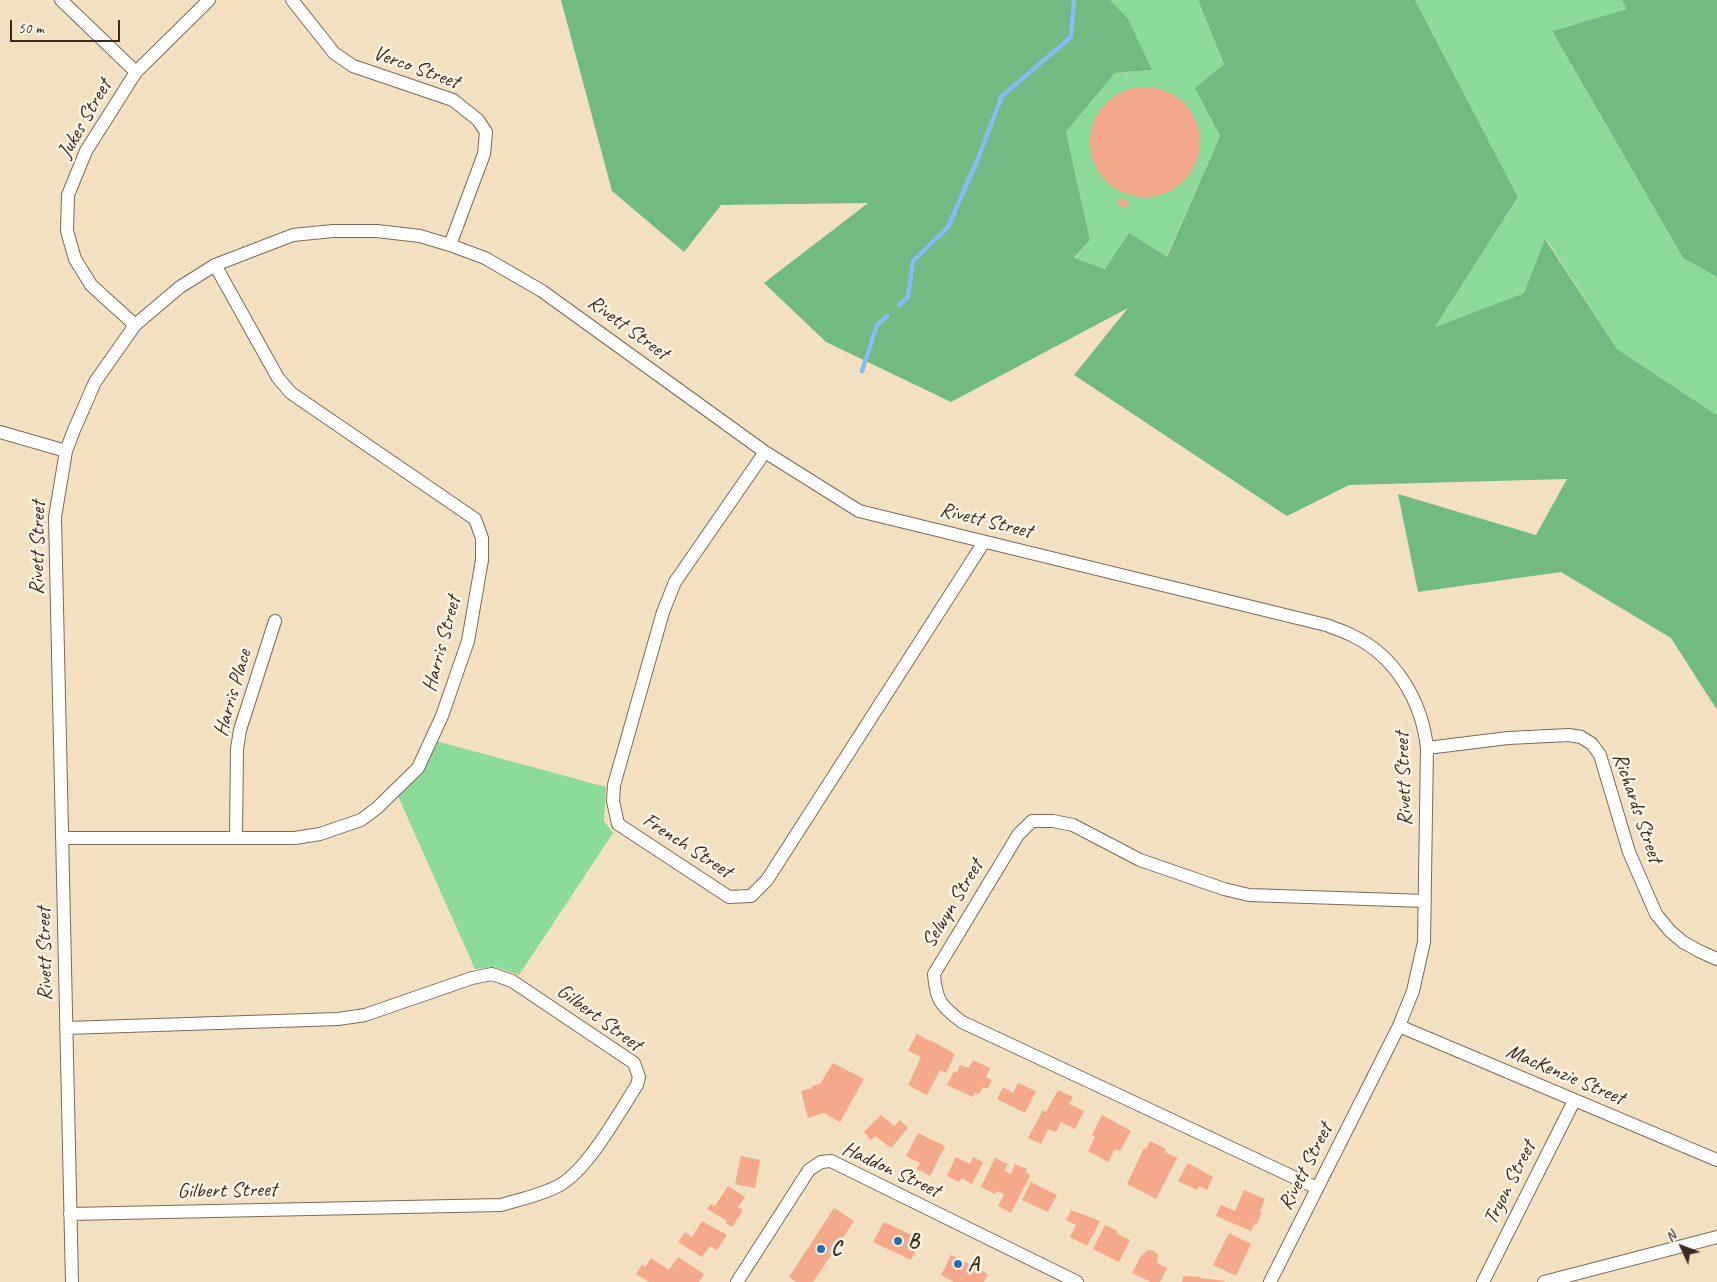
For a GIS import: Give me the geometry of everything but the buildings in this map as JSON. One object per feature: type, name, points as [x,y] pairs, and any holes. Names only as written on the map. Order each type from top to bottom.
[{"type":"street","points":[[60,0],[136,72]]},
{"type":"street","name":"Jukes Street","points":[[135,325],[91,285],[75,259],[67,231],[68,195],[86,151],[136,72],[209,0]]},
{"type":"street","name":"Verco Street","points":[[292,0],[334,53],[352,66],[453,100],[478,120],[486,132],[484,154],[450,245]]},
{"type":"street","name":"Rivett Street","points":[[72,1282],[55,516],[66,451],[95,382],[135,325],[180,287],[215,265],[293,235],[333,231],[386,232],[420,236],[485,258],[542,291],[765,452],[858,511],[1326,625],[1352,635],[1385,658],[1404,681],[1418,708],[1425,729],[1427,748],[1424,942],[1413,991],[1399,1026],[1270,1282]]},
{"type":"street","name":"Harris Street","points":[[62,838],[295,838],[320,834],[361,820],[377,808],[418,768],[442,716],[468,641],[482,560],[482,538],[475,519],[291,393],[278,378],[215,265]]},
{"type":"street","points":[[0,432],[66,451]]},
{"type":"street","name":"French Street","points":[[765,452],[675,582],[663,612],[614,785],[613,802],[618,824],[730,897],[751,896],[766,880],[984,542]]},
{"type":"street","name":"Harris Place","points":[[236,837],[237,749],[240,730],[275,621]]},
{"type":"street","name":"Richards Street","points":[[1427,748],[1508,738],[1555,735],[1582,737],[1592,744],[1600,755],[1629,852],[1656,914],[1670,931],[1683,942],[1717,959]]},
{"type":"street","name":"Selwyn Street","points":[[1317,1188],[962,1022],[944,1008],[935,992],[934,974],[1018,835],[1032,821],[1053,821],[1073,825],[1140,860],[1224,889],[1249,895],[1425,901]]},
{"type":"street","name":"Gilbert Street","points":[[66,1028],[338,1019],[365,1016],[472,978],[492,974],[512,981],[634,1063],[639,1077],[637,1085],[586,1162],[561,1184],[537,1195],[501,1205],[70,1214]]},
{"type":"street","name":"MacKenzie Street","points":[[1399,1026],[1717,1160]]},
{"type":"street","name":"Tryon Street","points":[[1486,1281],[1574,1101]]},
{"type":"street","name":"Haddon Street","points":[[737,1282],[809,1170],[821,1162],[831,1161],[1077,1282]]},
{"type":"street","points":[[1544,1282],[1717,1237]]},
{"type":"green space","points":[[561,0],[1110,0],[1128,19],[1152,70],[1115,73],[1066,132],[1090,240],[1074,258],[1105,269],[1129,233],[1167,257],[1220,136],[1195,88],[1224,64],[1198,0],[1415,0],[1518,197],[1435,327],[1524,293],[1545,239],[1617,349],[1717,415],[1717,710],[1671,638],[1561,572],[1418,592],[1398,494],[1536,535],[1567,479],[1349,485],[1287,516],[1074,375],[1128,308],[951,402],[826,342],[764,283],[868,203],[721,205],[684,252],[612,191]]},
{"type":"green space","points":[[912,0],[1198,0],[1224,64],[1196,88],[1220,136],[1166,258],[1105,269],[1074,259],[1090,240],[1066,132],[1115,73],[1152,70]]},
{"type":"green space","points":[[1415,0],[1622,0],[1628,9],[1552,31],[1683,258],[1717,277],[1717,415],[1617,349],[1546,239],[1524,293],[1435,327],[1518,197]]},
{"type":"green space","points":[[1622,0],[1717,0],[1717,277],[1683,258],[1552,31],[1627,9]]},
{"type":"green space","points":[[436,741],[606,787],[604,821],[613,833],[519,975],[495,967],[475,969],[398,796]]},
{"type":"waterway","points":[[899,305],[908,297],[913,261],[948,227],[979,156],[1002,96],[1071,37],[1074,0]]},
{"type":"waterway","points":[[862,371],[877,325],[887,316]]},
{"type":"place","name":"B","points":[[898,1241]]},
{"type":"place","name":"C","points":[[821,1249]]},
{"type":"place","name":"A","points":[[958,1264]]}]
